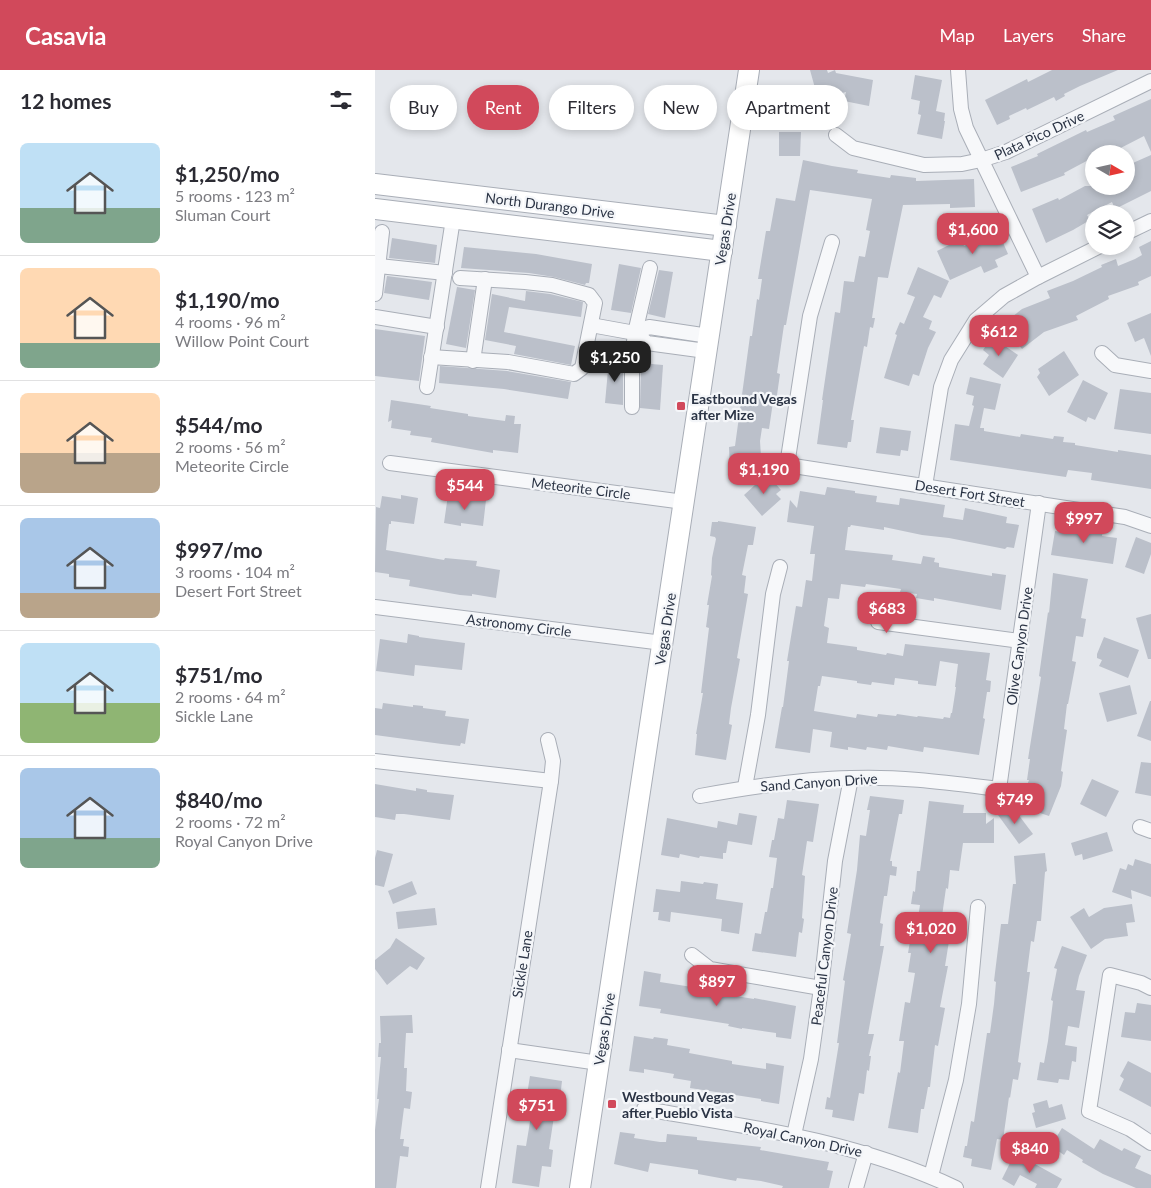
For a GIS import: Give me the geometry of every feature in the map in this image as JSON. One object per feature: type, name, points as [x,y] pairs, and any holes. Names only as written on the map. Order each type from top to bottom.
[{"type":"main road","name":"Vegas Drive","points":[[580,1188],[749,70]]},
{"type":"main road","name":"North Durango Drive","points":[[375,184],[726,226]]},
{"type":"main road","name":"North Durango Drive","points":[[375,209],[722,251]]},
{"type":"street","points":[[958,70],[961,109],[966,128],[1038,277]]},
{"type":"street","name":"Plata Pico Drive","points":[[836,135],[853,148],[924,165],[962,164],[1006,152],[1151,82]]},
{"type":"street","points":[[427,386],[453,219]]},
{"type":"street","points":[[1135,229],[1151,221]]},
{"type":"street","points":[[375,294],[382,232]]},
{"type":"street","name":"Desert Fort Street","points":[[832,242],[810,316],[787,465],[1125,517],[1151,526]]},
{"type":"street","points":[[925,486],[941,388],[951,360],[976,320],[1004,296],[1085,254]]},
{"type":"street","points":[[379,266],[445,273]]},
{"type":"street","points":[[632,406],[632,359],[635,332],[650,268]]},
{"type":"street","points":[[431,357],[508,362],[574,374],[582,368],[595,304],[593,298],[589,295],[552,285],[459,278]]},
{"type":"street","points":[[473,360],[485,279]]},
{"type":"street","points":[[375,317],[437,327]]},
{"type":"street","points":[[591,325],[635,332],[647,343],[707,343]]},
{"type":"street","points":[[1102,353],[1115,365],[1151,371]]},
{"type":"street","name":"Meteorite Circle","points":[[390,463],[684,502]]},
{"type":"street","name":"Olive Canyon Drive","points":[[999,789],[1039,503]]},
{"type":"street","points":[[745,787],[758,715],[773,594],[780,567]]},
{"type":"street","name":"Astronomy Circle","points":[[375,607],[663,643]]},
{"type":"street","points":[[879,622],[1020,641]]},
{"type":"street","name":"Sickle Lane","points":[[488,1188],[551,781],[553,761],[548,740]]},
{"type":"street","points":[[375,761],[551,781]]},
{"type":"street","name":"Sand Canyon Drive","points":[[700,796],[745,787],[851,778],[914,779],[999,789]]},
{"type":"street","name":"Peaceful Canyon Drive","points":[[794,1134],[811,1059],[835,861],[851,778]]},
{"type":"street","points":[[931,1176],[956,1080],[969,1004],[978,907]]},
{"type":"street","points":[[692,956],[710,969],[821,988]]},
{"type":"street","points":[[1151,988],[1141,983],[1110,975],[1089,1111],[1130,1129],[1151,1143]]},
{"type":"street","points":[[509,1050],[599,1063]]},
{"type":"street","name":"Royal Canyon Drive","points":[[644,1109],[794,1134],[866,1153],[931,1176],[956,1188]]},
{"type":"street","points":[[856,1188],[866,1153]]},
{"type":"building","points":[[810,70],[827,70],[828,73],[835,70],[836,73],[873,80],[869,106],[848,102],[848,85],[814,85]]},
{"type":"building","points":[[1052,70],[1118,70],[1064,94],[1065,96],[1056,101],[1054,97],[1027,110],[1026,108],[1009,116],[1010,119],[997,125],[985,100],[1027,79],[1028,82]]},
{"type":"building","points":[[915,75],[942,80],[936,111],[945,113],[942,139],[917,134],[921,115],[918,114],[920,101],[911,99]]},
{"type":"building","points":[[1151,99],[1151,152],[1144,136],[1126,145],[1085,145],[1085,162],[1064,173],[1065,175],[1021,192],[1011,167],[1038,156],[1037,154],[1086,130],[1087,132],[1115,120],[1113,116]]},
{"type":"building","points":[[779,132],[801,132],[800,156],[779,156]]},
{"type":"building","points":[[1151,155],[1151,191],[1123,205],[1113,205],[1112,202],[1106,205],[1085,205],[1085,223],[1046,243],[1032,209],[1058,198],[1059,200],[1085,186],[1085,195],[1135,195],[1135,162]]},
{"type":"building","points":[[803,160],[858,170],[857,173],[890,178],[891,175],[916,178],[916,181],[974,179],[975,207],[950,208],[950,204],[903,205],[888,278],[878,277],[872,318],[875,318],[873,328],[870,327],[867,347],[864,346],[851,420],[854,420],[851,442],[848,442],[847,448],[817,444],[835,312],[840,313],[844,281],[854,282],[859,256],[865,257],[870,231],[866,230],[872,199],[810,190],[786,325],[784,325],[777,373],[780,374],[776,402],[773,402],[769,429],[762,428],[760,441],[762,472],[730,474],[729,447],[735,446],[750,336],[752,336],[757,299],[759,300],[762,279],[758,279],[766,231],[770,231],[776,198],[795,201]]},
{"type":"building","points":[[998,231],[1008,254],[995,260],[998,267],[984,273],[981,266],[950,280],[937,251],[961,239],[964,246]]},
{"type":"building","points":[[392,238],[437,245],[435,263],[389,258]]},
{"type":"building","points":[[1151,241],[1151,276],[1138,282],[1139,285],[1108,296],[1109,299],[1076,316],[1078,320],[1044,332],[1022,349],[1007,329],[1012,326],[1008,320],[1022,309],[1050,298],[1047,291],[1073,281],[1116,259],[1118,266],[1135,259],[1142,255],[1139,247]]},
{"type":"building","points":[[464,247],[536,254],[592,264],[589,283],[585,285],[529,273],[461,268]]},
{"type":"building","points":[[619,264],[641,268],[631,313],[611,310]]},
{"type":"building","points":[[918,267],[949,281],[941,298],[934,295],[923,317],[932,321],[929,329],[936,332],[928,348],[919,376],[913,374],[909,386],[884,378],[897,335],[895,334],[900,322],[904,324],[915,297],[907,294]]},
{"type":"building","points":[[659,270],[673,272],[665,318],[648,314]]},
{"type":"building","points":[[387,276],[432,282],[429,300],[384,293]]},
{"type":"building","points":[[457,287],[475,290],[466,348],[446,344]]},
{"type":"building","points":[[526,291],[550,294],[583,302],[581,317],[509,307],[504,332],[575,346],[571,365],[514,354],[516,346],[485,340],[492,294],[525,301]]},
{"type":"building","points":[[1151,313],[1151,356],[1144,338],[1135,342],[1127,323]]},
{"type":"building","points":[[375,329],[425,336],[419,381],[375,376]]},
{"type":"building","points":[[992,337],[1018,355],[1003,378],[983,364],[989,355],[983,350]]},
{"type":"building","points":[[1064,351],[1079,375],[1049,396],[1037,377],[1040,373],[1038,369]]},
{"type":"building","points":[[609,359],[623,360],[623,405],[605,403]]},
{"type":"building","points":[[641,363],[663,365],[660,410],[640,408]]},
{"type":"building","points":[[440,366],[507,371],[571,382],[568,399],[504,389],[439,383]]},
{"type":"building","points":[[970,377],[1001,384],[995,410],[984,408],[980,428],[984,428],[984,431],[1020,437],[1021,434],[1053,439],[1054,436],[1064,437],[1063,442],[1075,443],[1075,445],[1151,455],[1151,489],[1091,480],[1092,473],[1068,470],[1066,477],[950,460],[955,424],[969,426],[974,406],[972,405],[974,396],[966,394]]},
{"type":"building","points":[[1083,380],[1108,393],[1095,420],[1088,417],[1086,422],[1067,412]]},
{"type":"building","points":[[1120,389],[1151,393],[1151,434],[1114,429]]},
{"type":"building","points":[[391,400],[431,406],[430,408],[468,414],[468,416],[505,421],[506,415],[515,416],[514,424],[521,424],[518,453],[493,450],[493,453],[431,442],[432,438],[410,435],[411,431],[391,428],[392,420],[388,422]]},
{"type":"building","points":[[880,427],[911,431],[908,451],[901,450],[900,456],[876,453]]},
{"type":"building","points":[[767,474],[781,490],[776,494],[781,499],[762,516],[744,495]]},
{"type":"building","points":[[827,487],[877,496],[876,502],[899,505],[900,498],[945,505],[943,517],[963,520],[965,508],[1007,517],[1006,523],[1019,525],[1014,548],[1007,547],[1005,549],[884,527],[884,530],[851,525],[848,527],[845,550],[893,555],[892,560],[921,564],[923,556],[935,558],[934,562],[939,563],[939,567],[992,576],[992,573],[1006,575],[1001,610],[934,598],[934,601],[916,598],[917,594],[900,592],[901,589],[866,584],[865,587],[841,584],[839,599],[828,598],[824,626],[829,628],[827,643],[857,647],[857,650],[886,655],[887,653],[903,656],[905,644],[990,653],[986,680],[991,681],[990,692],[987,692],[979,755],[924,747],[923,752],[888,746],[887,750],[867,747],[866,750],[848,747],[848,750],[830,747],[832,732],[813,729],[810,753],[775,748],[783,707],[789,661],[787,661],[796,606],[802,607],[806,580],[812,581],[815,554],[810,554],[814,526],[787,522],[790,500],[797,508],[800,491],[825,495]],"holes":[[[940,661],[958,664],[950,718],[944,717],[943,719],[897,714],[896,716],[878,714],[877,717],[857,714],[856,718],[814,711],[818,686],[820,686],[822,676],[871,685],[872,682],[894,685],[895,678],[936,686]]]},
{"type":"building","points":[[401,495],[418,498],[414,524],[391,521],[386,550],[444,560],[445,558],[477,561],[476,566],[500,570],[496,598],[472,594],[472,596],[460,595],[409,586],[410,580],[389,577],[389,574],[375,572],[376,507],[380,508],[382,496],[401,499]]},
{"type":"building","points":[[448,495],[486,500],[483,526],[461,523],[461,526],[444,523]]},
{"type":"building","points":[[718,521],[756,527],[753,545],[748,545],[742,575],[746,576],[744,593],[748,594],[737,658],[740,659],[731,708],[729,724],[732,725],[726,760],[695,755],[709,628],[706,627],[709,605],[707,605],[716,539],[710,536],[712,522]]},
{"type":"building","points":[[1062,524],[1103,530],[1102,536],[1117,538],[1113,564],[1051,555],[1055,531],[1061,532]]},
{"type":"building","points":[[1136,537],[1151,543],[1151,554],[1144,574],[1125,567]]},
{"type":"building","points":[[1053,573],[1088,579],[1081,618],[1086,619],[1083,637],[1076,636],[1072,661],[1076,662],[1067,704],[1064,729],[1067,730],[1061,771],[1063,772],[1061,786],[1049,816],[1019,806],[1029,780],[1027,780],[1030,759],[1028,759],[1041,677],[1039,676]]},
{"type":"building","points":[[1151,614],[1151,659],[1148,659],[1136,618]]},
{"type":"building","points":[[408,634],[465,643],[462,670],[415,665],[414,676],[376,671],[380,639],[407,643]]},
{"type":"building","points":[[1104,637],[1139,650],[1128,678],[1099,666],[1102,660],[1097,658],[1097,654]]},
{"type":"building","points":[[1130,685],[1137,714],[1107,722],[1099,693]]},
{"type":"building","points":[[1151,701],[1151,741],[1137,736]]},
{"type":"building","points":[[383,703],[413,707],[413,705],[423,706],[423,708],[446,711],[445,716],[469,719],[465,744],[461,743],[460,746],[375,735],[375,708],[382,709]]},
{"type":"building","points":[[1141,762],[1151,763],[1151,796],[1135,793]]},
{"type":"building","points":[[1092,779],[1119,791],[1106,817],[1080,804]]},
{"type":"building","points":[[375,784],[416,791],[416,788],[427,790],[427,792],[454,795],[450,820],[404,814],[396,814],[395,820],[375,817]]},
{"type":"building","points":[[870,796],[904,800],[902,814],[899,814],[890,861],[892,861],[892,866],[897,867],[896,876],[890,875],[887,896],[884,896],[880,923],[883,924],[880,946],[884,946],[868,1034],[874,1034],[869,1056],[871,1056],[869,1071],[867,1070],[864,1094],[859,1093],[854,1121],[832,1117],[833,1110],[825,1109],[827,1097],[830,1098],[839,1043],[837,1043],[845,981],[843,980],[851,934],[847,933],[857,870],[860,835],[866,836],[870,810],[867,810]]},
{"type":"building","points":[[787,800],[819,804],[813,842],[807,841],[802,875],[805,876],[802,918],[804,919],[802,933],[799,932],[796,957],[752,951],[755,933],[761,934],[771,888],[773,888],[777,858],[769,857],[778,818],[784,819]]},
{"type":"building","points":[[929,801],[964,805],[963,813],[986,813],[986,824],[994,818],[994,843],[963,843],[959,871],[950,870],[941,923],[949,924],[946,940],[949,941],[945,966],[948,966],[940,1007],[945,1008],[938,1046],[935,1045],[930,1087],[928,1087],[924,1109],[921,1109],[918,1133],[888,1128],[898,1072],[900,1073],[904,1041],[899,1041],[905,1002],[910,1003],[915,973],[908,972],[911,953],[908,953],[911,936],[915,936],[920,905],[911,904],[913,891],[915,892],[917,871],[920,871]]},
{"type":"building","points":[[1011,805],[1033,834],[1019,844],[998,815]]},
{"type":"building","points":[[739,813],[757,816],[752,845],[728,841],[726,853],[723,853],[723,859],[700,856],[699,858],[680,854],[679,858],[661,855],[667,818],[717,828],[718,821],[737,825]]},
{"type":"building","points":[[1107,832],[1113,851],[1083,860],[1082,854],[1075,856],[1071,843]]},
{"type":"building","points":[[377,850],[393,854],[384,887],[375,885],[375,858]]},
{"type":"building","points":[[1045,853],[1047,871],[1045,872],[1041,921],[1037,921],[1034,942],[1031,941],[1027,972],[1030,972],[1018,1062],[1021,1063],[1018,1080],[1013,1079],[1003,1140],[997,1139],[991,1170],[971,1166],[972,1159],[963,1157],[965,1146],[967,1146],[971,1121],[974,1122],[987,1033],[990,1033],[1001,924],[1008,924],[1013,884],[1016,884],[1014,856]]},
{"type":"building","points":[[1135,859],[1151,864],[1151,897],[1131,890],[1132,899],[1112,892],[1120,868],[1126,870],[1128,864],[1133,866]]},
{"type":"building","points":[[412,881],[417,894],[393,904],[388,891]]},
{"type":"building","points":[[681,881],[718,884],[716,899],[743,903],[739,934],[721,931],[722,919],[671,912],[670,922],[658,920],[659,912],[653,912],[656,889],[680,892]]},
{"type":"building","points":[[1132,904],[1135,922],[1126,923],[1128,936],[1105,939],[1091,949],[1070,917],[1084,908],[1089,917],[1104,908]]},
{"type":"building","points":[[435,908],[437,925],[398,929],[396,912]]},
{"type":"building","points":[[396,938],[425,958],[417,970],[410,966],[387,985],[375,969],[375,960],[390,948]]},
{"type":"building","points":[[1062,946],[1087,955],[1076,990],[1085,991],[1079,1028],[1068,1026],[1065,1045],[1077,1047],[1076,1062],[1072,1061],[1069,1080],[1059,1079],[1058,1083],[1037,1080],[1040,1062],[1044,1063],[1048,1041],[1053,1001],[1051,1000],[1057,969],[1054,968]]},
{"type":"building","points":[[644,971],[661,974],[660,982],[796,1006],[791,1039],[776,1037],[776,1033],[742,1029],[728,1026],[729,1024],[660,1013],[661,1009],[639,1006]]},
{"type":"building","points":[[1137,1003],[1151,1005],[1151,1041],[1121,1037],[1125,1012],[1135,1013]]},
{"type":"building","points":[[412,1015],[413,1033],[406,1033],[404,1068],[407,1068],[406,1091],[412,1092],[410,1109],[404,1108],[400,1139],[404,1139],[403,1146],[409,1147],[408,1157],[400,1156],[396,1188],[375,1188],[375,1130],[381,1057],[378,1057],[379,1043],[381,1043],[380,1016]]},
{"type":"building","points":[[634,1036],[668,1039],[667,1045],[690,1049],[689,1053],[732,1061],[732,1064],[766,1069],[766,1063],[784,1066],[779,1104],[761,1101],[761,1099],[690,1088],[691,1081],[673,1078],[674,1074],[644,1069],[644,1073],[629,1071]]},
{"type":"building","points":[[1128,1061],[1151,1073],[1151,1107],[1119,1090],[1124,1079],[1120,1076]]},
{"type":"building","points":[[530,1076],[562,1081],[560,1098],[557,1097],[549,1149],[553,1150],[551,1167],[542,1166],[539,1187],[512,1183],[517,1145],[526,1146],[531,1116],[522,1114]]},
{"type":"building","points":[[1047,1100],[1049,1108],[1062,1104],[1066,1119],[1036,1128],[1032,1113],[1035,1112],[1033,1104]]},
{"type":"building","points":[[1062,1128],[1094,1149],[1100,1139],[1122,1151],[1124,1148],[1141,1156],[1135,1168],[1151,1175],[1151,1188],[1136,1188],[1103,1174],[1082,1162],[1083,1160],[1067,1150],[1064,1155],[1051,1146]]},
{"type":"building","points":[[620,1132],[635,1134],[634,1138],[660,1142],[666,1142],[667,1134],[697,1137],[697,1140],[761,1147],[760,1150],[829,1162],[827,1170],[833,1171],[829,1188],[782,1188],[783,1186],[761,1181],[737,1178],[736,1181],[698,1174],[698,1170],[650,1163],[648,1172],[614,1164]]},
{"type":"building","points":[[1015,1153],[1062,1179],[1057,1188],[1035,1188],[1037,1184],[1020,1175],[1014,1186],[1002,1179]]},
{"type":"place","name":"Eastbound Vegas after Mize","points":[[681,406]]},
{"type":"place","name":"Westbound Vegas after Pueblo Vista","points":[[612,1104]]}]
